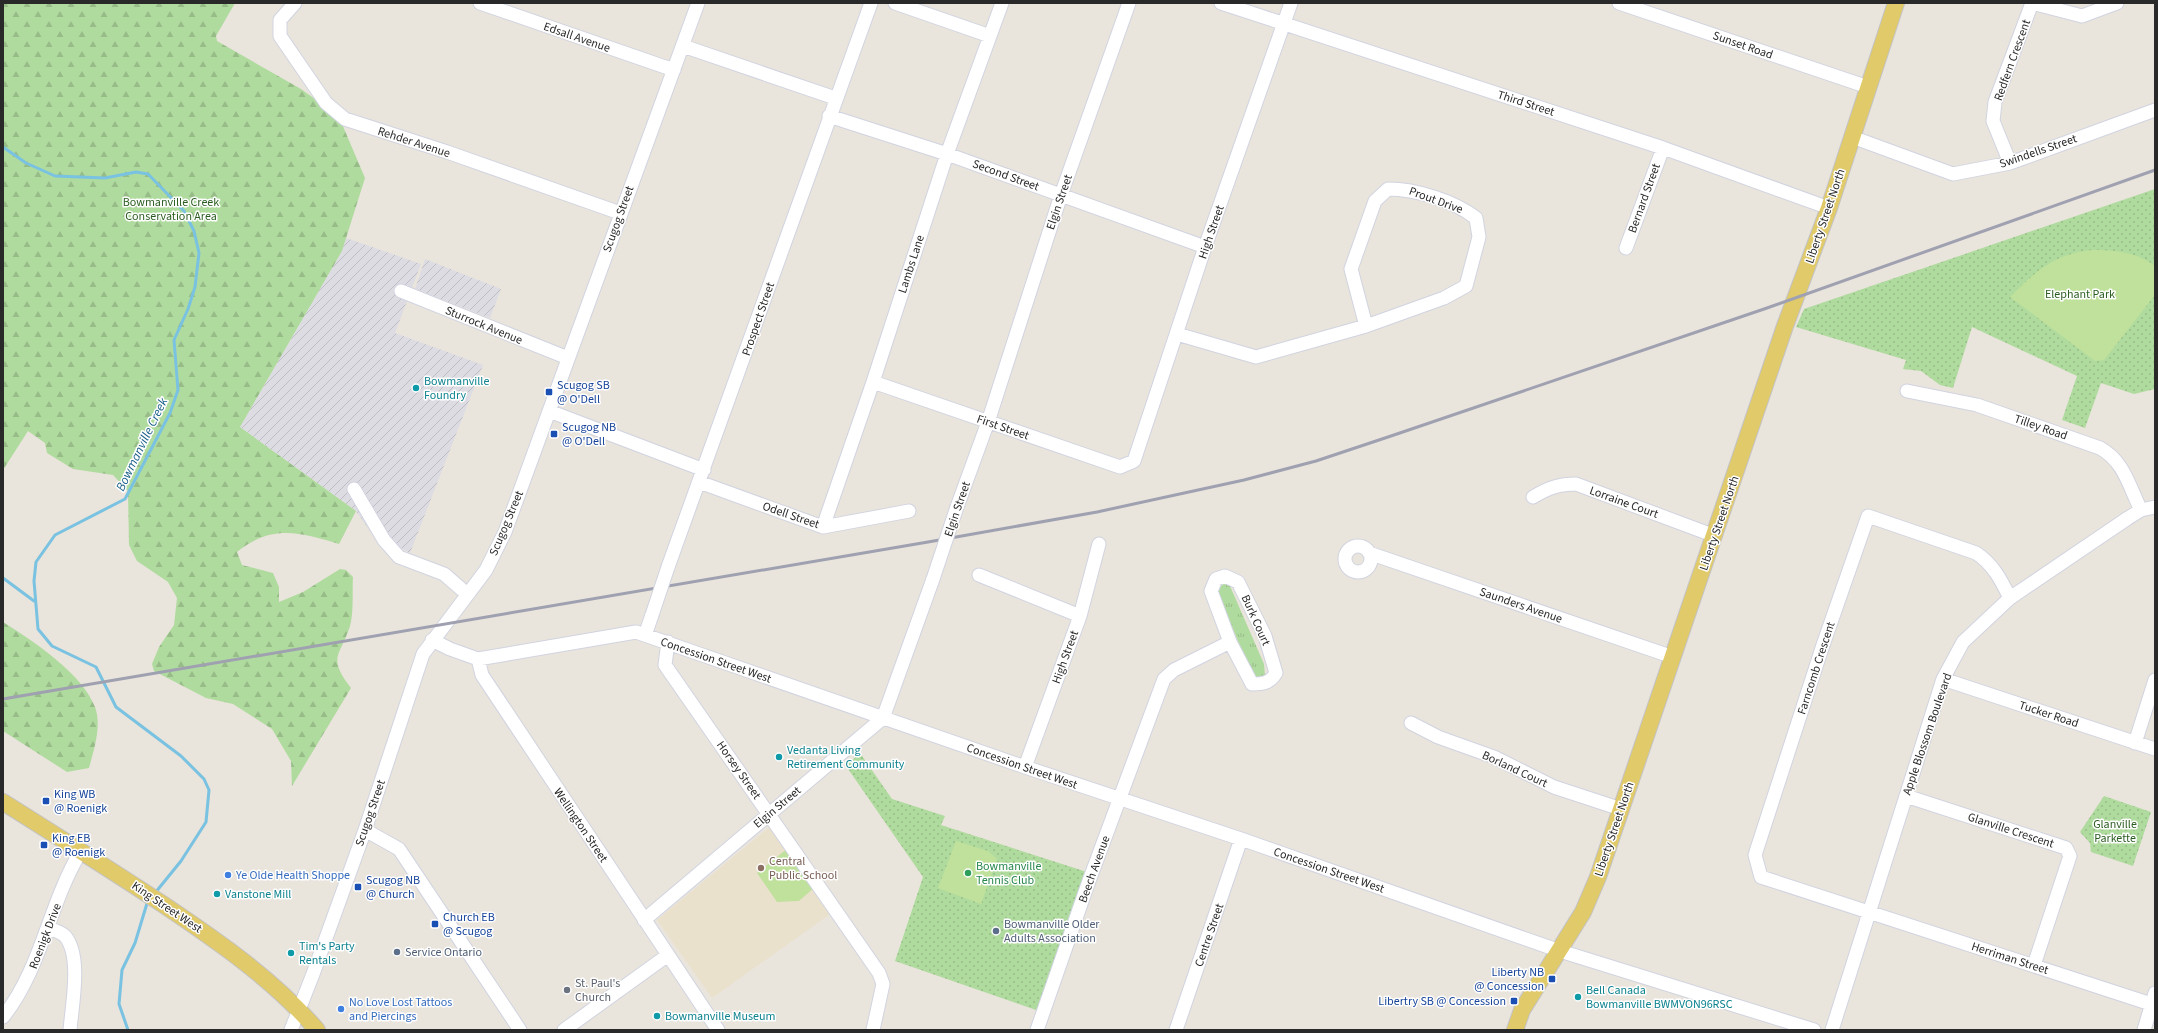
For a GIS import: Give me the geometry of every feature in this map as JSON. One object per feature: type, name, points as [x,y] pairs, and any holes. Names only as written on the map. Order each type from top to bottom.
[{"type":"main road","name":"Liberty Street North","points":[[1515,1030],[1522,1010],[1583,912],[1598,877],[1715,536],[1785,326],[1829,208],[1896,3]]},
{"type":"main road","name":"King Street West","points":[[3,802],[98,861],[217,941],[299,1009],[317,1030]]},
{"type":"street","name":"Rehder Avenue","points":[[295,3],[280,20],[280,36],[326,103],[344,119],[447,152],[620,213]]},
{"type":"street","name":"Edsall Avenue","points":[[480,3],[674,70]]},
{"type":"street","name":"Scugog Street","points":[[291,1030],[313,974],[364,830],[423,654],[486,570],[505,532],[620,213],[698,3]]},
{"type":"street","name":"Prospect Street","points":[[645,635],[835,98],[871,3]]},
{"type":"street","points":[[895,3],[990,36]]},
{"type":"street","name":"Lambs Lane","points":[[823,527],[873,382],[947,154],[1002,3]]},
{"type":"street","name":"Elgin Street","points":[[644,920],[882,718],[988,422],[1061,195],[1129,3]]},
{"type":"street","name":"Third Street","points":[[1221,3],[1663,148],[1829,208]]},
{"type":"street","name":"High Street","points":[[1134,461],[1205,247],[1291,3]]},
{"type":"street","name":"Sunset Road","points":[[1619,3],[1868,87]]},
{"type":"street","points":[[2032,3],[2082,16],[2117,3]]},
{"type":"street","name":"Redfern Crescent","points":[[2010,163],[1993,121],[1995,102],[2032,3]]},
{"type":"street","points":[[683,46],[835,98]]},
{"type":"street","name":"Swindells Street","points":[[1852,137],[1954,174],[2010,163],[2155,110]]},
{"type":"street","name":"Second Street","points":[[829,116],[947,154],[1205,247]]},
{"type":"street","name":"Bernard Street","points":[[1626,248],[1663,148]]},
{"type":"street","name":"Prout Drive","points":[[1177,334],[1256,357],[1366,326],[1444,298],[1466,286],[1479,237],[1476,218],[1463,208],[1406,189],[1388,189],[1375,201],[1351,269],[1366,326]]},
{"type":"street","name":"Sturrock Avenue","points":[[402,291],[568,358]]},
{"type":"street","name":"First Street","points":[[873,382],[1120,467],[1134,461]]},
{"type":"street","name":"Tilley Road","points":[[1907,391],[1977,406],[2100,448],[2110,454],[2121,466],[2142,510]]},
{"type":"street","points":[[549,411],[704,470]]},
{"type":"street","name":"Odell Street","points":[[700,482],[823,527],[909,511]]},
{"type":"street","name":"Lorraine Court","points":[[1533,497],[1549,488],[1561,484],[1576,484],[1715,536]]},
{"type":"street","points":[[354,489],[384,540],[399,557],[444,574],[467,594]]},
{"type":"street","name":"Apple Blossom Boulevard","points":[[1832,1030],[1943,679],[1963,642],[2010,598],[2142,510],[2155,507]]},
{"type":"street","name":"Farncomb Crescent","points":[[1868,913],[1761,877],[1755,855],[1823,645],[1868,516],[1976,553],[1986,559],[1993,567],[2010,598]]},
{"type":"street","name":"High Street","points":[[1025,767],[1080,616],[1099,544]]},
{"type":"street","name":"Saunders Avenue","points":[[1369,553],[1673,657]]},
{"type":"street","points":[[979,576],[1080,616]]},
{"type":"street","name":"Burk Court","points":[[1225,576],[1238,582],[1265,636],[1276,673],[1272,680],[1263,684],[1252,684],[1230,642],[1211,591],[1216,579],[1225,576]]},
{"type":"street","name":"Concession Street West","points":[[478,658],[636,632],[1025,767],[1241,839],[1560,951],[1814,1030]]},
{"type":"street","points":[[432,640],[450,649],[478,658]]},
{"type":"street","name":"Horsey Street","points":[[668,642],[665,665],[770,813],[879,973],[883,984],[873,1030]]},
{"type":"street","points":[[1119,798],[1164,678],[1174,670],[1230,642]]},
{"type":"street","name":"Wellington Street","points":[[478,658],[482,675],[718,1030]]},
{"type":"street","name":"Tucker Road","points":[[1943,679],[2155,749]]},
{"type":"street","points":[[2135,743],[2155,680]]},
{"type":"street","name":"Borland Court","points":[[1411,722],[1438,737],[1494,757],[1554,787],[1621,809]]},
{"type":"street","name":"Glanville Crescent","points":[[1906,796],[2066,848],[2070,856],[2034,965]]},
{"type":"street","name":"Beech Avenue","points":[[1037,1030],[1119,798]]},
{"type":"street","points":[[364,830],[399,849],[520,1030]]},
{"type":"street","name":"Centre Street","points":[[1176,1030],[1241,839]]},
{"type":"street","name":"Roenigk Drive","points":[[3,1017],[31,972],[71,868],[81,851]]},
{"type":"street","name":"Herriman Street","points":[[1868,913],[2034,965],[2153,998]]},
{"type":"street","points":[[48,928],[64,935],[74,956],[70,1030]]},
{"type":"street","points":[[564,1030],[668,955]]},
{"type":"street","points":[[2144,1030],[2153,998]]},
{"type":"shaded area","points":[[346,238],[421,264],[395,333],[483,365],[410,553],[370,531],[356,511],[240,427],[342,251]]},
{"type":"shaded area","points":[[425,259],[501,289],[490,318],[415,289]]},
{"type":"shaded area","name":"Central Public School","points":[[772,825],[833,912],[712,998],[657,920]]},
{"type":"green space","name":"Bowmanville Creek Conservation Area","points":[[3,3],[235,3],[216,36],[217,41],[301,89],[330,110],[342,124],[365,178],[342,251],[240,427],[356,511],[339,544],[311,536],[286,533],[262,537],[237,552],[242,565],[273,573],[279,587],[279,602],[303,592],[340,569],[346,570],[353,577],[350,626],[338,657],[339,670],[351,688],[292,786],[291,761],[272,729],[233,704],[206,698],[154,671],[152,664],[159,647],[174,625],[177,598],[168,582],[137,561],[129,545],[128,491],[113,475],[73,469],[47,453],[45,443],[28,431],[3,470]]},
{"type":"green space","name":"Elephant Park","points":[[2155,189],[2155,389],[2134,394],[2101,383],[2085,428],[2062,420],[2077,376],[1972,327],[1953,388],[1940,385],[1921,371],[1903,369],[1906,360],[1796,327],[1804,309]]},
{"type":"green space","points":[[2092,250],[2133,255],[2148,261],[2155,266],[2155,295],[2104,360],[2095,361],[2010,297],[2028,279],[2046,265],[2067,255]]},
{"type":"green space","points":[[1224,584],[1230,586],[1264,664],[1265,676],[1258,679],[1253,677],[1218,593],[1220,586]]},
{"type":"green space","points":[[3,622],[42,648],[68,670],[89,694],[95,707],[98,722],[95,745],[89,768],[67,772],[3,731]]},
{"type":"green space","points":[[860,753],[892,799],[945,816],[941,825],[1087,872],[1039,1011],[895,961],[923,877],[846,766]]},
{"type":"green space","name":"Glanville Parkette","points":[[2104,796],[2151,812],[2133,866],[2091,852],[2090,843],[2080,832]]},
{"type":"green space","name":"Bowmanville Tennis Club","points":[[956,841],[988,851],[997,859],[981,904],[938,888]]},
{"type":"green space","points":[[788,848],[815,887],[799,901],[777,902],[757,873]]},
{"type":"waterway","name":"Bowmanville Creek","points":[[3,147],[26,163],[55,176],[105,178],[136,172],[148,174],[184,211],[194,231],[199,253],[195,287],[188,309],[174,340],[178,390],[170,413],[125,499],[55,535],[36,562],[34,581],[38,629],[52,646],[96,667],[116,707],[181,756],[204,779],[209,790],[206,822],[181,861],[155,893]]},
{"type":"waterway","points":[[3,578],[34,601]]},
{"type":"waterway","name":"Bowmanville Creek","points":[[128,1030],[119,1004],[122,970],[135,943],[148,900]]},
{"type":"railway","points":[[3,699],[928,542],[1097,512],[1244,480],[1316,461],[1391,436],[1767,308],[2155,170]]},
{"type":"place","name":"Bowmanville Foundry","points":[[416,388]]},
{"type":"place","name":"Scugog SB @ O'Dell","points":[[549,392]]},
{"type":"place","name":"Scugog NB @ O'Dell","points":[[554,434]]},
{"type":"place","name":"Vedanta Living Retirement Community","points":[[779,757]]},
{"type":"place","name":"King WB @ Roenigk","points":[[46,801]]},
{"type":"place","name":"King EB @ Roenigk","points":[[44,845]]},
{"type":"place","name":"Central Public School","points":[[761,868]]},
{"type":"place","name":"Bowmanville Tennis Club","points":[[968,873]]},
{"type":"place","name":"Ye Olde Health Shoppe","points":[[228,875]]},
{"type":"place","name":"Scugog NB @ Church","points":[[358,887]]},
{"type":"place","name":"Vanstone Mill","points":[[217,894]]},
{"type":"place","name":"Church EB @ Scugog","points":[[435,924]]},
{"type":"place","name":"Bowmanville Older Adults Association","points":[[996,931]]},
{"type":"place","name":"Service Ontario","points":[[397,952]]},
{"type":"place","name":"Tim's Party Rentals","points":[[291,953]]},
{"type":"place","name":"Liberty NB @ Concession","points":[[1552,979]]},
{"type":"place","name":"St. Paul's Church","points":[[567,990]]},
{"type":"place","name":"Bell Canada Bowmanville BWMVON96RSC","points":[[1578,997]]},
{"type":"place","name":"Libertry SB @ Concession","points":[[1514,1001]]},
{"type":"place","name":"No Love Lost Tattoos and Piercings","points":[[341,1009]]},
{"type":"place","name":"Bowmanville Museum","points":[[657,1016]]}]
